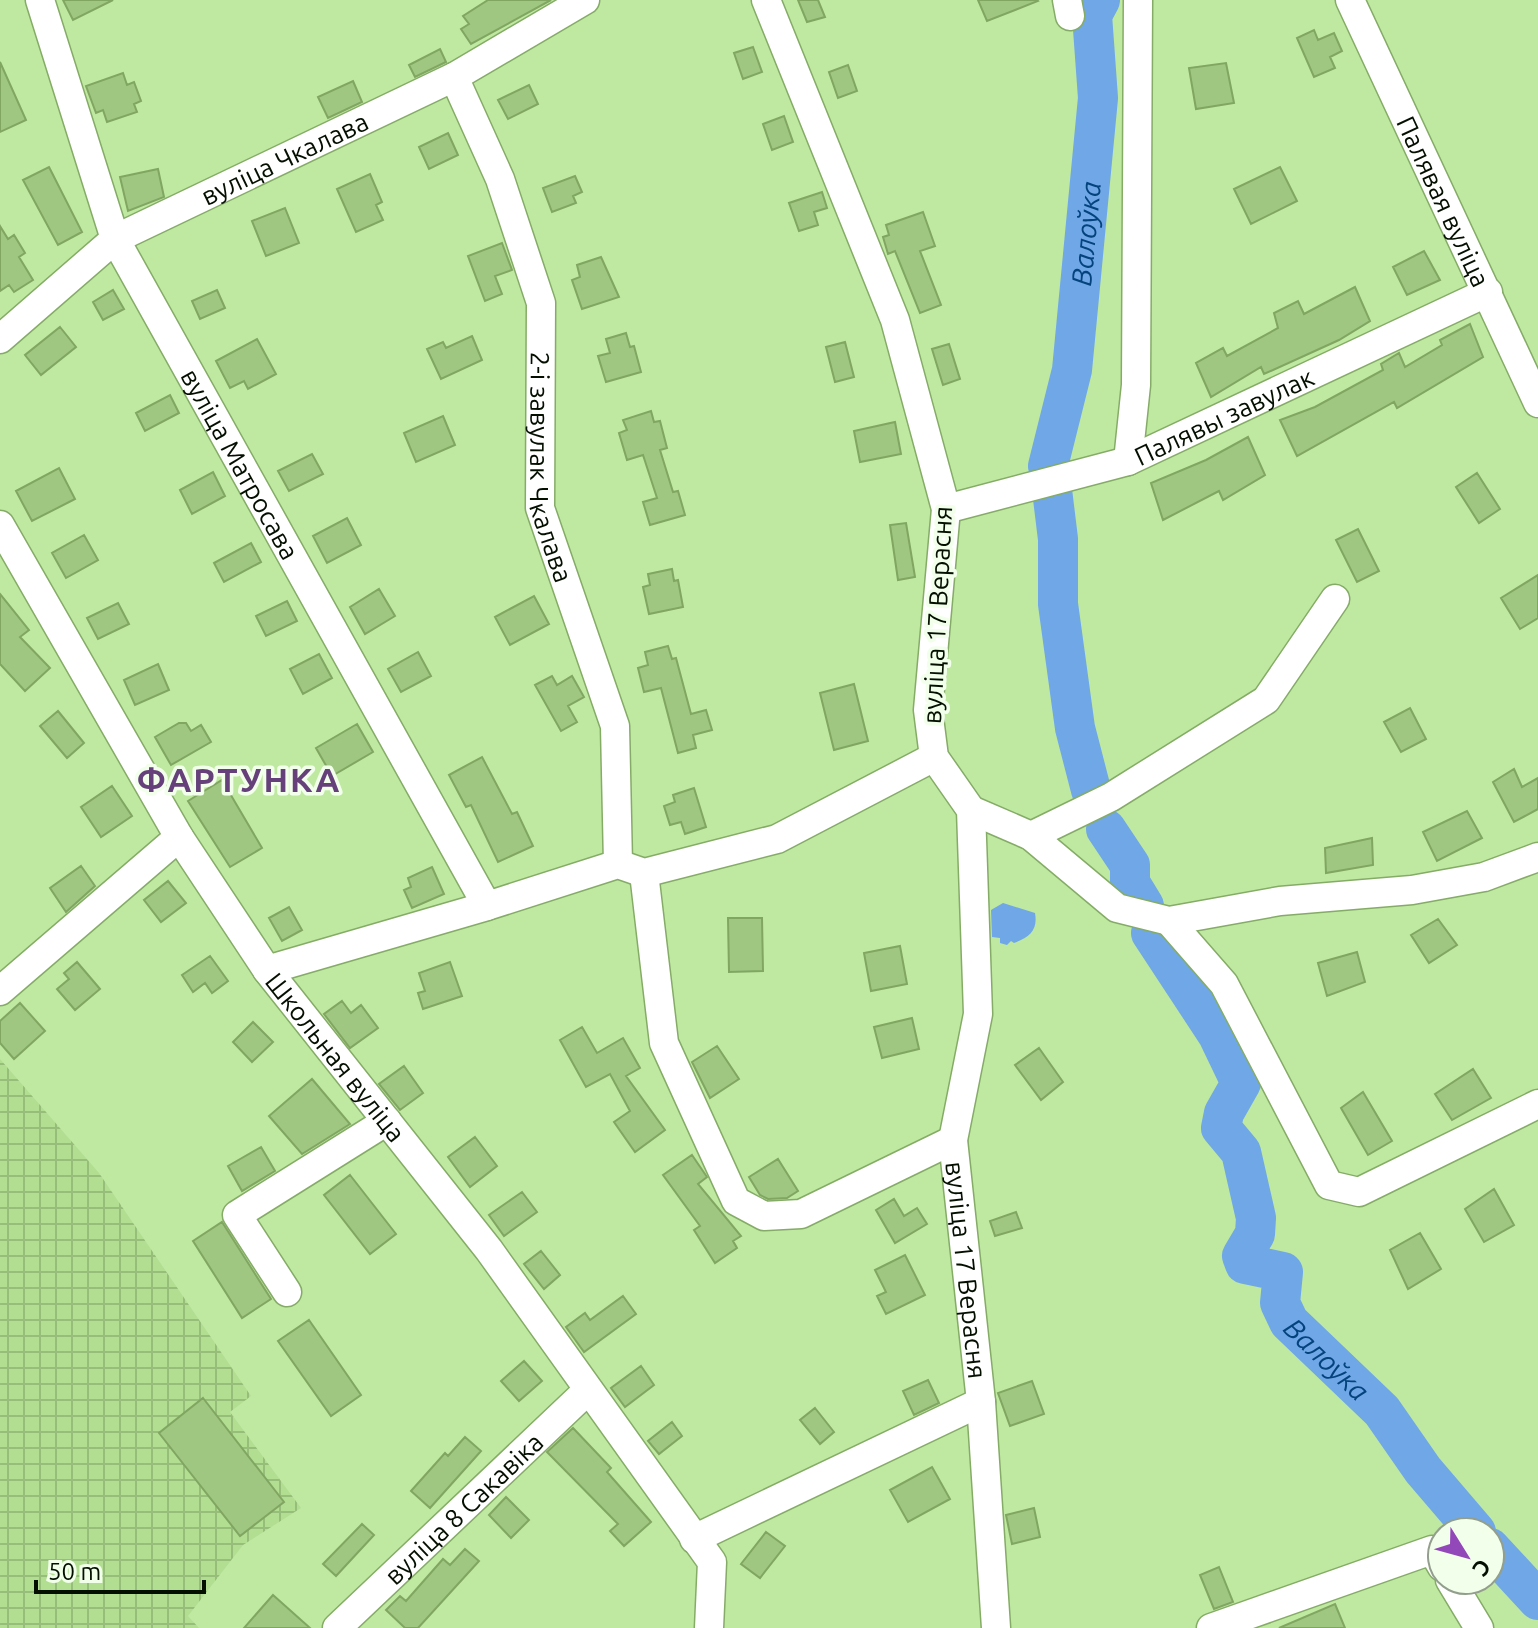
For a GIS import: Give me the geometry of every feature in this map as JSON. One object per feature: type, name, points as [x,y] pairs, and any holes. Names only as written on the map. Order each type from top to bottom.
[{"type":"street","name":"вуліца Матросава","points":[[40,0],[115,239],[487,906]]},
{"type":"street","name":"вуліца Чкалава","points":[[0,339],[115,239],[454,77],[585,0]]},
{"type":"street","name":"вуліца 17 Верасня","points":[[766,0],[895,320],[946,509],[928,710],[934,757],[971,810],[978,1014],[953,1140],[981,1402],[996,1628]]},
{"type":"street","points":[[1128,461],[1136,385],[1138,0]]},
{"type":"street","name":"Палявая вуліца","points":[[1350,0],[1538,403]]},
{"type":"street","name":"2-і завулак Чкалава","points":[[454,77],[500,179],[541,303],[540,508],[615,726],[618,864]]},
{"type":"street","name":"Палявы завулак","points":[[946,509],[1128,461],[1488,292]]},
{"type":"street","name":"Школьная вуліца","points":[[0,525],[179,837],[267,970],[489,1250],[712,1562],[709,1628]]},
{"type":"street","points":[[1031,836],[1111,797],[1266,700],[1335,599]]},
{"type":"street","points":[[267,970],[618,864],[644,873],[777,839],[934,757]]},
{"type":"street","points":[[971,810],[1031,836],[1117,908],[1169,921],[1280,901],[1412,890],[1484,877],[1538,857]]},
{"type":"street","points":[[0,991],[179,837]]},
{"type":"street","points":[[644,873],[664,1043],[736,1201],[764,1216],[801,1214],[953,1140]]},
{"type":"street","points":[[1169,921],[1224,984],[1329,1185],[1359,1192],[1538,1104]]},
{"type":"street","points":[[287,1292],[237,1215],[387,1121]]},
{"type":"street","name":"вуліца 8 Сакавіка","points":[[337,1628],[588,1390]]},
{"type":"street","points":[[694,1539],[981,1402]]},
{"type":"street","points":[[1211,1628],[1426,1561]]},
{"type":"street","points":[[1460,1596],[1479,1628]]},
{"type":"shaded area","points":[[0,1059],[99,1173],[251,1396],[230,1412],[301,1508],[243,1545],[188,1616],[199,1628],[0,1628]]},
{"type":"water","points":[[1003,903],[1035,913],[1036,919],[1028,935],[1007,945],[1000,943],[1000,938],[992,937],[991,910]]},
{"type":"building","points":[[63,0],[113,0],[73,20]]},
{"type":"building","points":[[488,0],[551,0],[471,44],[461,29],[469,24],[463,16]]},
{"type":"building","points":[[798,0],[818,0],[825,17],[807,22]]},
{"type":"building","points":[[978,0],[1037,0],[1038,1],[987,21]]},
{"type":"building","points":[[1314,30],[1318,40],[1334,33],[1342,51],[1330,57],[1335,68],[1314,77],[1297,38]]},
{"type":"building","points":[[753,47],[762,72],[743,79],[734,53]]},
{"type":"building","points":[[440,49],[446,62],[415,77],[409,65]]},
{"type":"building","points":[[0,62],[26,120],[0,132]]},
{"type":"building","points":[[1226,63],[1234,103],[1196,109],[1189,68]]},
{"type":"building","points":[[848,65],[857,91],[838,98],[829,72]]},
{"type":"building","points":[[123,73],[127,85],[134,82],[141,101],[134,104],[137,112],[107,122],[103,110],[96,113],[86,86]]},
{"type":"building","points":[[353,81],[362,102],[328,118],[318,97]]},
{"type":"building","points":[[529,85],[538,104],[508,119],[498,100]]},
{"type":"building","points":[[784,116],[793,142],[772,150],[763,124]]},
{"type":"building","points":[[448,133],[458,155],[429,169],[419,147]]},
{"type":"building","points":[[49,167],[82,232],[58,245],[23,180]]},
{"type":"building","points":[[1280,167],[1297,201],[1251,224],[1234,189]]},
{"type":"building","points":[[158,169],[164,197],[128,211],[120,177]]},
{"type":"building","points":[[370,174],[382,202],[376,205],[383,220],[356,232],[337,189]]},
{"type":"building","points":[[575,176],[582,192],[573,196],[576,203],[552,212],[543,188]]},
{"type":"building","points":[[822,192],[827,208],[814,212],[818,225],[799,231],[789,203]]},
{"type":"building","points":[[285,208],[299,243],[266,256],[252,221]]},
{"type":"building","points":[[923,212],[935,246],[920,251],[941,305],[920,313],[895,251],[888,254],[883,237],[889,235],[886,225]]},
{"type":"building","points":[[0,226],[8,239],[14,235],[25,253],[19,257],[33,280],[14,292],[9,285],[0,291]]},
{"type":"building","points":[[502,243],[512,270],[495,276],[502,294],[485,301],[468,256]]},
{"type":"building","points":[[1424,251],[1440,280],[1407,295],[1393,267]]},
{"type":"building","points":[[601,257],[619,297],[582,309],[572,280],[580,277],[577,265]]},
{"type":"building","points":[[1355,287],[1370,321],[1339,340],[1264,374],[1261,367],[1211,397],[1196,363],[1223,348],[1227,356],[1278,328],[1274,313],[1298,301],[1304,314]]},
{"type":"building","points":[[113,290],[124,309],[103,320],[93,302]]},
{"type":"building","points":[[217,290],[225,308],[200,319],[192,301]]},
{"type":"building","points":[[1470,324],[1483,357],[1397,408],[1394,402],[1297,456],[1280,420],[1315,407],[1383,370],[1381,364],[1399,353],[1405,367],[1442,345],[1440,340]]},
{"type":"building","points":[[60,327],[76,347],[41,375],[25,355]]},
{"type":"building","points":[[626,333],[630,347],[634,346],[641,372],[606,382],[598,356],[610,353],[606,339]]},
{"type":"building","points":[[472,336],[482,360],[441,379],[427,349],[443,342],[446,348]]},
{"type":"building","points":[[257,339],[276,374],[248,389],[244,381],[230,388],[216,361]]},
{"type":"building","points":[[845,342],[854,377],[835,382],[826,347]]},
{"type":"building","points":[[949,344],[960,379],[943,385],[932,349]]},
{"type":"building","points":[[170,395],[179,413],[145,431],[136,413]]},
{"type":"building","points":[[651,411],[654,422],[660,421],[667,448],[660,450],[673,492],[678,491],[685,515],[650,525],[643,502],[657,498],[643,455],[627,460],[619,433],[627,430],[623,420]]},
{"type":"building","points":[[443,416],[455,445],[416,462],[404,433]]},
{"type":"building","points":[[895,422],[901,454],[860,462],[854,431]]},
{"type":"building","points":[[1248,437],[1265,475],[1223,500],[1219,491],[1163,520],[1151,483],[1206,460]]},
{"type":"building","points":[[312,454],[323,474],[289,491],[278,471]]},
{"type":"building","points":[[59,468],[75,499],[32,521],[16,491]]},
{"type":"building","points":[[213,472],[225,496],[192,514],[180,490]]},
{"type":"building","points":[[1477,473],[1500,509],[1479,523],[1456,487]]},
{"type":"building","points":[[347,518],[361,545],[327,563],[313,536]]},
{"type":"building","points":[[906,523],[915,577],[898,580],[890,525]]},
{"type":"building","points":[[1358,529],[1379,571],[1357,582],[1336,540]]},
{"type":"building","points":[[84,535],[98,560],[66,578],[52,553]]},
{"type":"building","points":[[251,543],[261,562],[224,582],[214,563]]},
{"type":"building","points":[[672,569],[674,581],[678,580],[683,607],[649,614],[643,587],[650,585],[648,574]]},
{"type":"building","points":[[1538,575],[1538,618],[1520,629],[1501,598]]},
{"type":"building","points":[[379,589],[395,616],[365,634],[350,607]]},
{"type":"building","points":[[0,594],[29,630],[20,637],[50,668],[25,691],[0,664]]},
{"type":"building","points":[[534,596],[549,624],[510,645],[495,617]]},
{"type":"building","points":[[287,601],[297,621],[266,636],[256,616]]},
{"type":"building","points":[[118,603],[129,624],[98,639],[87,618]]},
{"type":"building","points":[[668,646],[672,659],[676,658],[691,714],[706,710],[712,730],[693,735],[696,748],[678,753],[661,688],[644,692],[638,668],[648,665],[645,652]]},
{"type":"building","points":[[418,652],[431,676],[401,692],[388,669]]},
{"type":"building","points":[[319,654],[332,678],[303,694],[290,669]]},
{"type":"building","points":[[158,664],[169,690],[135,705],[124,680]]},
{"type":"building","points":[[552,676],[557,685],[572,676],[584,697],[568,706],[577,722],[561,731],[535,685]]},
{"type":"building","points":[[854,684],[868,741],[834,750],[820,693]]},
{"type":"building","points":[[1410,708],[1426,739],[1401,752],[1384,722]]},
{"type":"building","points":[[58,711],[84,743],[67,758],[40,726]]},
{"type":"building","points":[[179,723],[186,723],[191,731],[201,725],[211,742],[171,765],[155,737]]},
{"type":"building","points":[[357,724],[373,752],[332,776],[316,748]]},
{"type":"building","points":[[482,757],[512,814],[517,812],[533,846],[498,862],[471,805],[466,807],[449,775]]},
{"type":"building","points":[[1514,769],[1522,787],[1538,778],[1538,809],[1514,822],[1493,782]]},
{"type":"building","points":[[222,780],[262,848],[230,867],[188,801]]},
{"type":"building","points":[[112,786],[132,816],[101,837],[81,807]]},
{"type":"building","points":[[694,788],[706,827],[685,834],[681,822],[670,825],[664,806],[675,802],[673,795]]},
{"type":"building","points":[[1467,811],[1482,838],[1437,861],[1423,832]]},
{"type":"building","points":[[1372,838],[1373,865],[1326,873],[1325,848]]},
{"type":"building","points":[[81,866],[95,886],[66,912],[50,888]]},
{"type":"building","points":[[432,867],[444,894],[412,908],[404,890],[411,887],[408,878]]},
{"type":"building","points":[[168,881],[186,903],[161,922],[144,900]]},
{"type":"building","points":[[289,907],[302,930],[282,941],[269,918]]},
{"type":"building","points":[[728,918],[762,918],[763,971],[729,972]]},
{"type":"building","points":[[1438,919],[1457,945],[1429,963],[1411,935]]},
{"type":"building","points":[[900,946],[907,984],[871,991],[864,953]]},
{"type":"building","points":[[1357,952],[1365,982],[1327,996],[1318,963]]},
{"type":"building","points":[[210,956],[228,981],[212,993],[205,983],[193,992],[182,975]]},
{"type":"building","points":[[77,962],[100,989],[75,1010],[57,989],[69,979],[64,973]]},
{"type":"building","points":[[450,962],[462,996],[423,1009],[418,993],[425,991],[419,973]]},
{"type":"building","points":[[342,1001],[351,1013],[361,1005],[378,1028],[350,1048],[324,1014]]},
{"type":"building","points":[[20,1003],[45,1031],[14,1059],[0,1043],[0,1021]]},
{"type":"building","points":[[912,1018],[919,1049],[882,1058],[874,1027]]},
{"type":"building","points":[[253,1022],[273,1042],[252,1062],[233,1042]]},
{"type":"building","points":[[582,1027],[597,1053],[623,1038],[640,1068],[626,1076],[665,1130],[635,1152],[614,1122],[630,1111],[610,1074],[586,1087],[560,1040]]},
{"type":"building","points":[[717,1046],[739,1079],[710,1098],[692,1062]]},
{"type":"building","points":[[1039,1048],[1063,1082],[1041,1100],[1015,1065]]},
{"type":"building","points":[[404,1066],[423,1093],[400,1110],[379,1084]]},
{"type":"building","points":[[1473,1069],[1491,1098],[1452,1120],[1435,1094]]},
{"type":"building","points":[[312,1079],[350,1124],[302,1154],[269,1116]]},
{"type":"building","points":[[1363,1092],[1392,1141],[1368,1155],[1341,1108]]},
{"type":"building","points":[[475,1137],[497,1166],[470,1187],[448,1157]]},
{"type":"building","points":[[261,1147],[275,1171],[242,1191],[228,1166]]},
{"type":"building","points":[[692,1155],[707,1177],[698,1184],[741,1236],[733,1241],[737,1248],[715,1263],[694,1230],[700,1226],[663,1175]]},
{"type":"building","points":[[778,1159],[798,1191],[787,1198],[768,1199],[760,1195],[749,1177]]},
{"type":"building","points":[[350,1175],[396,1234],[370,1254],[324,1195]]},
{"type":"building","points":[[1494,1189],[1514,1225],[1484,1242],[1465,1209]]},
{"type":"building","points":[[522,1192],[537,1212],[504,1236],[489,1215]]},
{"type":"building","points":[[894,1199],[904,1216],[917,1208],[927,1224],[895,1243],[876,1210]]},
{"type":"building","points":[[1016,1212],[1022,1228],[995,1236],[990,1221]]},
{"type":"building","points":[[222,1222],[271,1299],[242,1318],[193,1241]]},
{"type":"building","points":[[1420,1233],[1441,1269],[1408,1289],[1390,1250]]},
{"type":"building","points":[[541,1251],[560,1275],[544,1289],[524,1264]]},
{"type":"building","points":[[905,1255],[925,1295],[886,1314],[877,1296],[886,1292],[875,1270]]},
{"type":"building","points":[[623,1296],[636,1314],[584,1352],[566,1327],[585,1313],[590,1320]]},
{"type":"building","points":[[309,1320],[361,1395],[331,1416],[278,1341]]},
{"type":"building","points":[[524,1361],[542,1381],[519,1401],[501,1381]]},
{"type":"building","points":[[641,1366],[654,1385],[625,1407],[611,1388]]},
{"type":"building","points":[[928,1380],[939,1403],[914,1415],[903,1391]]},
{"type":"building","points":[[1032,1381],[1044,1414],[1010,1426],[998,1393]]},
{"type":"building","points":[[203,1398],[284,1502],[240,1536],[159,1433]]},
{"type":"building","points":[[815,1408],[834,1432],[820,1444],[800,1420]]},
{"type":"building","points":[[672,1422],[682,1436],[659,1454],[648,1441]]},
{"type":"building","points":[[573,1428],[611,1468],[607,1472],[651,1522],[624,1546],[610,1531],[618,1524],[547,1452]]},
{"type":"building","points":[[465,1437],[481,1451],[430,1508],[411,1491],[445,1453],[448,1456]]},
{"type":"building","points":[[932,1467],[950,1499],[908,1522],[890,1490]]},
{"type":"building","points":[[506,1497],[529,1520],[511,1538],[489,1515]]},
{"type":"building","points":[[1034,1508],[1040,1537],[1012,1544],[1006,1515]]},
{"type":"building","points":[[362,1524],[374,1535],[336,1576],[323,1564]]},
{"type":"building","points":[[766,1532],[785,1546],[760,1578],[741,1564]]},
{"type":"building","points":[[465,1549],[479,1561],[418,1628],[405,1628],[386,1610],[400,1596],[406,1601],[443,1559],[450,1565]]},
{"type":"building","points":[[1219,1567],[1233,1602],[1214,1609],[1200,1575]]},
{"type":"building","points":[[273,1595],[310,1628],[244,1628]]},
{"type":"building","points":[[1335,1604],[1345,1628],[1279,1628]]},
{"type":"waterway","name":"Валоўка","points":[[1048,466],[1072,370],[1098,98],[1092,15],[1100,0]]},
{"type":"waterway","name":"Валоўка","points":[[1052,490],[1058,539],[1058,604],[1075,728],[1091,790]]},
{"type":"waterway","name":"Валоўка","points":[[1106,829],[1130,865],[1130,883],[1144,906]]},
{"type":"waterway","name":"Валоўка","points":[[1151,933],[1218,1035],[1241,1083],[1224,1113],[1221,1128],[1241,1152],[1256,1218],[1255,1234],[1242,1256],[1245,1264],[1283,1272],[1280,1303],[1289,1322],[1382,1411],[1423,1470],[1462,1516]]},
{"type":"waterway","name":"Валоўка","points":[[1506,1565],[1538,1600]]},
{"type":"district","name":"ФАРТУНКА","points":[[239,779]]}]
